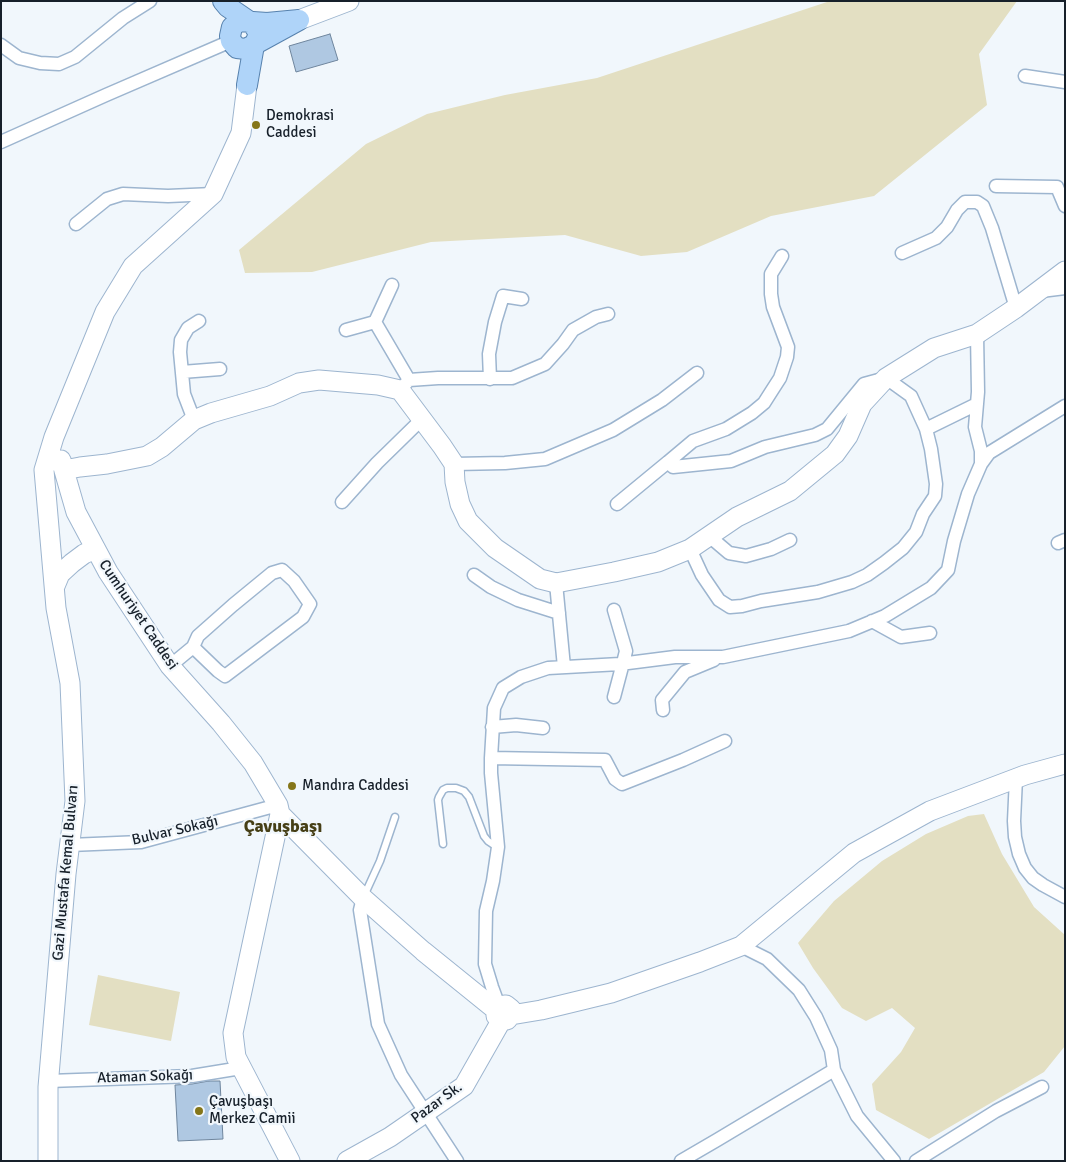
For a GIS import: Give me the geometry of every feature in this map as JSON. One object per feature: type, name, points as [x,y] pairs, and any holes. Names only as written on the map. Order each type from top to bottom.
[{"type":"main road","points":[[214,1],[248,85]]},
{"type":"main road","points":[[223,1],[256,28],[258,32],[254,45],[248,85]]},
{"type":"main road","points":[[299,20],[246,49],[237,48],[231,41],[232,27],[239,21],[267,23],[299,20]]},
{"type":"street","points":[[1,45],[19,58],[40,63],[59,64],[74,57],[123,18],[150,1]]},
{"type":"street","points":[[299,20],[349,1]]},
{"type":"street","points":[[1,142],[231,41]]},
{"type":"street","points":[[1025,76],[1065,82]]},
{"type":"street","points":[[54,437],[105,312],[133,266],[213,194],[241,133],[248,85]]},
{"type":"street","points":[[996,186],[1057,187],[1065,206]]},
{"type":"street","points":[[76,224],[107,199],[123,194],[168,196],[213,194]]},
{"type":"street","points":[[902,253],[936,238],[947,227],[957,210],[965,202],[977,202],[983,206],[992,228],[1016,308]]},
{"type":"street","points":[[617,504],[693,441],[726,429],[752,414],[764,403],[780,378],[787,357],[788,347],[773,307],[771,294],[771,274],[782,256]]},
{"type":"street","points":[[392,285],[375,322],[422,419],[454,464],[455,482],[460,504],[468,522],[495,548],[540,579],[556,583],[658,562],[690,549],[737,517],[790,491],[835,454],[848,436],[862,404],[886,378],[934,348],[977,334],[1016,308],[1065,271]]},
{"type":"street","points":[[1038,291],[1065,288]]},
{"type":"street","points":[[490,378],[489,354],[495,322],[503,296],[522,299]]},
{"type":"street","points":[[64,470],[147,456],[194,420],[211,413],[270,396],[299,383],[319,380],[378,385],[404,385],[438,378],[512,378],[544,364],[574,330],[596,316],[608,314]]},
{"type":"street","points":[[194,420],[184,394],[180,352],[182,340],[188,328],[199,321]]},
{"type":"street","points":[[346,330],[375,322]]},
{"type":"street","points":[[977,334],[977,404],[975,427],[981,450],[981,464]]},
{"type":"street","points":[[182,372],[220,369]]},
{"type":"street","points":[[454,464],[545,459],[613,430],[662,400],[697,373]]},
{"type":"street","points":[[668,462],[673,467],[731,461],[765,447],[815,435],[827,429],[864,384],[886,378]]},
{"type":"street","points":[[690,549],[702,574],[719,600],[730,607],[818,592],[852,582],[884,563],[903,548],[916,532],[923,514],[935,496],[936,484],[926,429],[911,396],[886,378]]},
{"type":"street","points":[[926,429],[977,404]]},
{"type":"street","points":[[663,710],[662,700],[684,672],[698,665],[723,657],[849,631],[885,616],[931,588],[948,570],[954,541],[968,494],[981,464],[989,452],[1065,406]]},
{"type":"street","points":[[342,502],[377,463],[422,419]]},
{"type":"street","name":"Cumhuriyet Caddesi","points":[[54,437],[76,512],[108,572],[170,666],[221,723],[253,763],[279,809],[363,898],[423,951],[502,1013]]},
{"type":"street","name":"Gazi Mustafa Kemal Bulvarı","points":[[48,1161],[49,1081],[65,893],[76,802],[70,683],[56,608],[44,470],[54,437]]},
{"type":"street","points":[[709,536],[729,553],[746,556],[771,549],[790,540]]},
{"type":"street","points":[[55,586],[60,574],[84,554],[95,549]]},
{"type":"street","points":[[170,666],[193,647],[198,636],[272,573],[282,570],[294,581],[310,604],[303,618],[225,676],[193,647]]},
{"type":"street","points":[[474,575],[491,587],[518,600],[559,613]]},
{"type":"street","points":[[556,583],[564,667]]},
{"type":"street","points":[[614,610],[626,651],[614,697]]},
{"type":"street","points":[[872,621],[901,637],[930,633]]},
{"type":"street","points":[[723,657],[675,656],[623,663],[548,668],[521,677],[503,688],[494,708],[492,727],[491,773],[498,847],[486,911],[485,964],[502,1013],[541,1010],[611,993],[741,946],[854,852],[930,811],[1016,778],[1065,764]]},
{"type":"street","points":[[492,727],[516,725],[543,728]]},
{"type":"street","points":[[491,758],[606,760],[615,779],[622,784],[683,760],[724,741]]},
{"type":"street","points":[[1016,778],[1014,821],[1019,854],[1025,868],[1033,878],[1065,897]]},
{"type":"street","points":[[279,809],[233,1034],[236,1057],[290,1161]]},
{"type":"street","name":"Bulvar Sokağı","points":[[70,845],[141,842],[279,809]]},
{"type":"street","points":[[363,898],[360,910],[378,1024],[401,1075],[457,1161]]},
{"type":"street","points":[[741,946],[767,959],[799,990],[816,1017],[831,1050],[834,1070],[857,1116],[894,1161]]},
{"type":"street","name":"Pazar Sk.","points":[[347,1161],[390,1137],[464,1086],[502,1013]]},
{"type":"street","name":"Ataman Sokağı","points":[[49,1081],[192,1076],[241,1068]]},
{"type":"street","points":[[681,1161],[834,1070]]},
{"type":"street","points":[[916,1161],[996,1111],[1042,1087]]},
{"type":"lane","points":[[443,844],[438,797],[447,788],[456,788],[464,791],[469,797],[484,836],[498,847]]},
{"type":"lane","points":[[363,898],[380,861],[395,817]]},
{"type":"shaded area","points":[[830,1],[1017,1],[979,54],[987,105],[874,196],[771,216],[687,252],[641,256],[565,235],[431,242],[312,272],[245,273],[239,250],[366,144],[427,114],[505,95],[597,78]]},
{"type":"shaded area","points":[[984,814],[1002,854],[1034,907],[1065,935],[1065,1046],[1044,1072],[929,1139],[876,1110],[872,1084],[901,1052],[915,1028],[892,1008],[866,1021],[842,1008],[813,968],[798,943],[834,901],[882,861],[926,834],[968,816]]},
{"type":"shaded area","points":[[98,975],[180,992],[171,1041],[89,1025]]},
{"type":"building","points":[[330,34],[338,60],[296,72],[289,46]]},
{"type":"building","name":"Çavuşbaşı Merkez Camii","points":[[220,1081],[223,1139],[178,1141],[175,1085]]},
{"type":"place","name":"Demokrasi Caddesi","points":[[256,125]]},
{"type":"place","name":"Mandıra Caddesi","points":[[292,786]]},
{"type":"place","name":"Çavuşbaşı Merkez Camii","points":[[199,1111]]},
{"type":"district","name":"Çavuşbaşı","points":[[283,827]]}]
